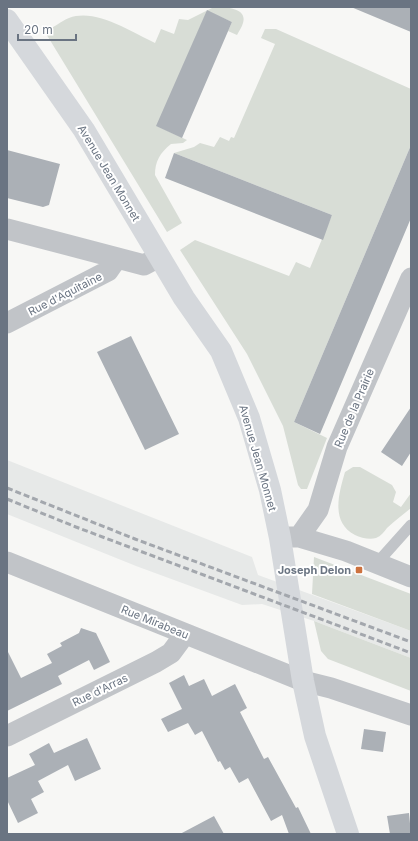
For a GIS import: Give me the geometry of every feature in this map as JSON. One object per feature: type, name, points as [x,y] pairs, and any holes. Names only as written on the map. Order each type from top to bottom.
[{"type":"main road","name":"Avenue Jean Monnet","points":[[7,20],[84,130],[184,298],[220,351],[249,418],[270,490],[289,537],[303,681],[315,736],[348,834]]},
{"type":"street","name":"Rue d'Aquitaine","points":[[7,229],[144,265],[159,257]]},
{"type":"street","name":"Rue d'Aquitaine","points":[[7,323],[108,271],[117,258]]},
{"type":"street","name":"Rue de la Prairie","points":[[289,537],[318,510],[337,447],[411,278]]},
{"type":"street","points":[[289,537],[346,551],[411,577]]},
{"type":"street","name":"Rue Mirabeau","points":[[7,562],[303,681],[331,688],[411,715]]},
{"type":"street","name":"Rue d'Arras","points":[[7,736],[156,662],[171,653],[185,634]]},
{"type":"lane","points":[[377,563],[411,525]]},
{"type":"shaded area","points":[[214,7],[234,9],[238,11],[244,18],[243,23],[237,35],[228,31],[232,22],[207,11],[157,126],[187,140],[183,143],[171,144],[161,154],[157,161],[155,175],[182,223],[167,232],[45,32],[69,18],[90,16],[113,23],[155,43],[161,29],[174,34],[179,19],[188,20]]},
{"type":"shaded area","points":[[265,29],[276,29],[411,89],[411,145],[294,422],[327,438],[307,489],[301,489],[298,485],[283,426],[247,354],[180,250],[195,240],[289,276],[296,262],[310,268],[332,215],[174,153],[194,147],[200,143],[214,147],[220,137],[229,141],[231,137],[234,138],[275,44],[261,38]]},
{"type":"shaded area","points":[[7,460],[252,557],[258,575],[411,631],[411,658],[314,621],[262,604],[242,605],[136,566],[7,514]]},
{"type":"shaded area","points":[[353,467],[360,467],[392,485],[396,492],[393,502],[401,507],[411,493],[411,508],[376,538],[371,539],[355,535],[342,523],[339,515],[339,498],[345,472]]},
{"type":"shaded area","points":[[314,557],[411,594],[411,631],[312,594]]},
{"type":"shaded area","points":[[314,621],[411,658],[411,691],[328,659],[321,651]]},
{"type":"building","points":[[351,7],[411,7],[411,32]]},
{"type":"building","points":[[207,10],[232,22],[182,138],[156,126]]},
{"type":"building","points":[[411,145],[411,218],[320,434],[294,422]]},
{"type":"building","points":[[7,150],[60,164],[49,205],[43,207],[7,198]]},
{"type":"building","points":[[174,153],[332,215],[323,240],[165,178]]},
{"type":"building","points":[[131,336],[179,434],[145,450],[97,352]]},
{"type":"building","points":[[411,407],[411,452],[402,466],[381,452]]},
{"type":"building","points":[[81,628],[96,633],[110,662],[94,670],[89,660],[58,676],[62,684],[7,711],[7,650],[21,678],[52,663],[47,654],[62,646],[60,643],[79,633]]},
{"type":"building","points":[[184,675],[189,686],[204,679],[212,696],[235,684],[247,708],[240,712],[264,759],[268,757],[296,808],[298,807],[311,834],[289,834],[282,815],[271,821],[248,778],[239,783],[230,767],[225,770],[220,761],[218,762],[202,731],[195,735],[188,723],[168,732],[161,719],[182,709],[169,683]]},
{"type":"building","points":[[364,729],[386,732],[383,752],[361,749]]},
{"type":"building","points":[[87,738],[101,769],[75,781],[68,765],[38,781],[44,792],[31,799],[38,813],[18,823],[7,800],[7,778],[35,765],[29,754],[49,743],[54,753]]},
{"type":"building","points":[[409,813],[411,834],[390,834],[387,816]]},
{"type":"building","points":[[214,816],[224,834],[180,834]]},
{"type":"railway","points":[[7,488],[135,539],[411,642]]},
{"type":"railway","points":[[7,499],[76,527],[411,653]]},
{"type":"place","name":"Joseph Delon","points":[[359,570]]}]
